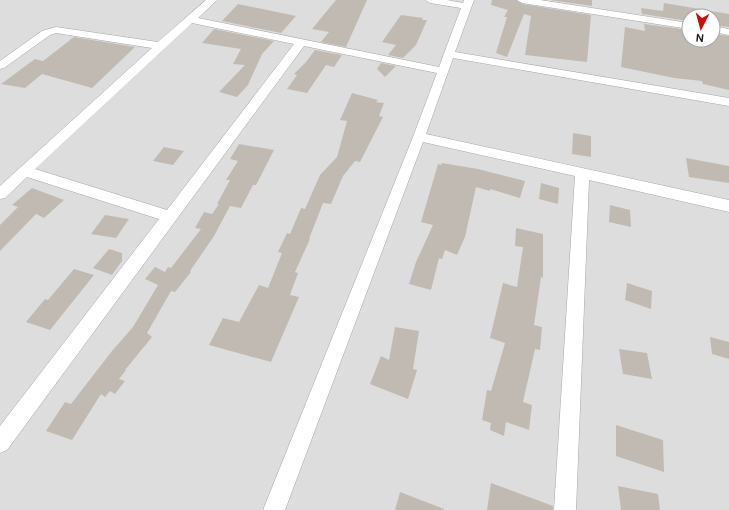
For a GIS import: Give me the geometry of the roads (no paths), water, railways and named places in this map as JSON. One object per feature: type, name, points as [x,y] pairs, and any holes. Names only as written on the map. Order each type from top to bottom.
[{"type":"street","points":[[0,194],[190,18],[212,0]]},
{"type":"street","points":[[274,510],[419,137],[467,3],[430,0]]},
{"type":"street","points":[[522,0],[681,25]]},
{"type":"street","points":[[190,18],[442,71]]},
{"type":"street","points":[[0,66],[46,33],[56,30],[160,46]]},
{"type":"street","points":[[0,443],[301,42]]},
{"type":"street","points":[[449,54],[729,102]]},
{"type":"street","points":[[419,137],[729,206]]},
{"type":"street","points":[[24,171],[170,217]]},
{"type":"street","points":[[565,510],[582,173]]}]
